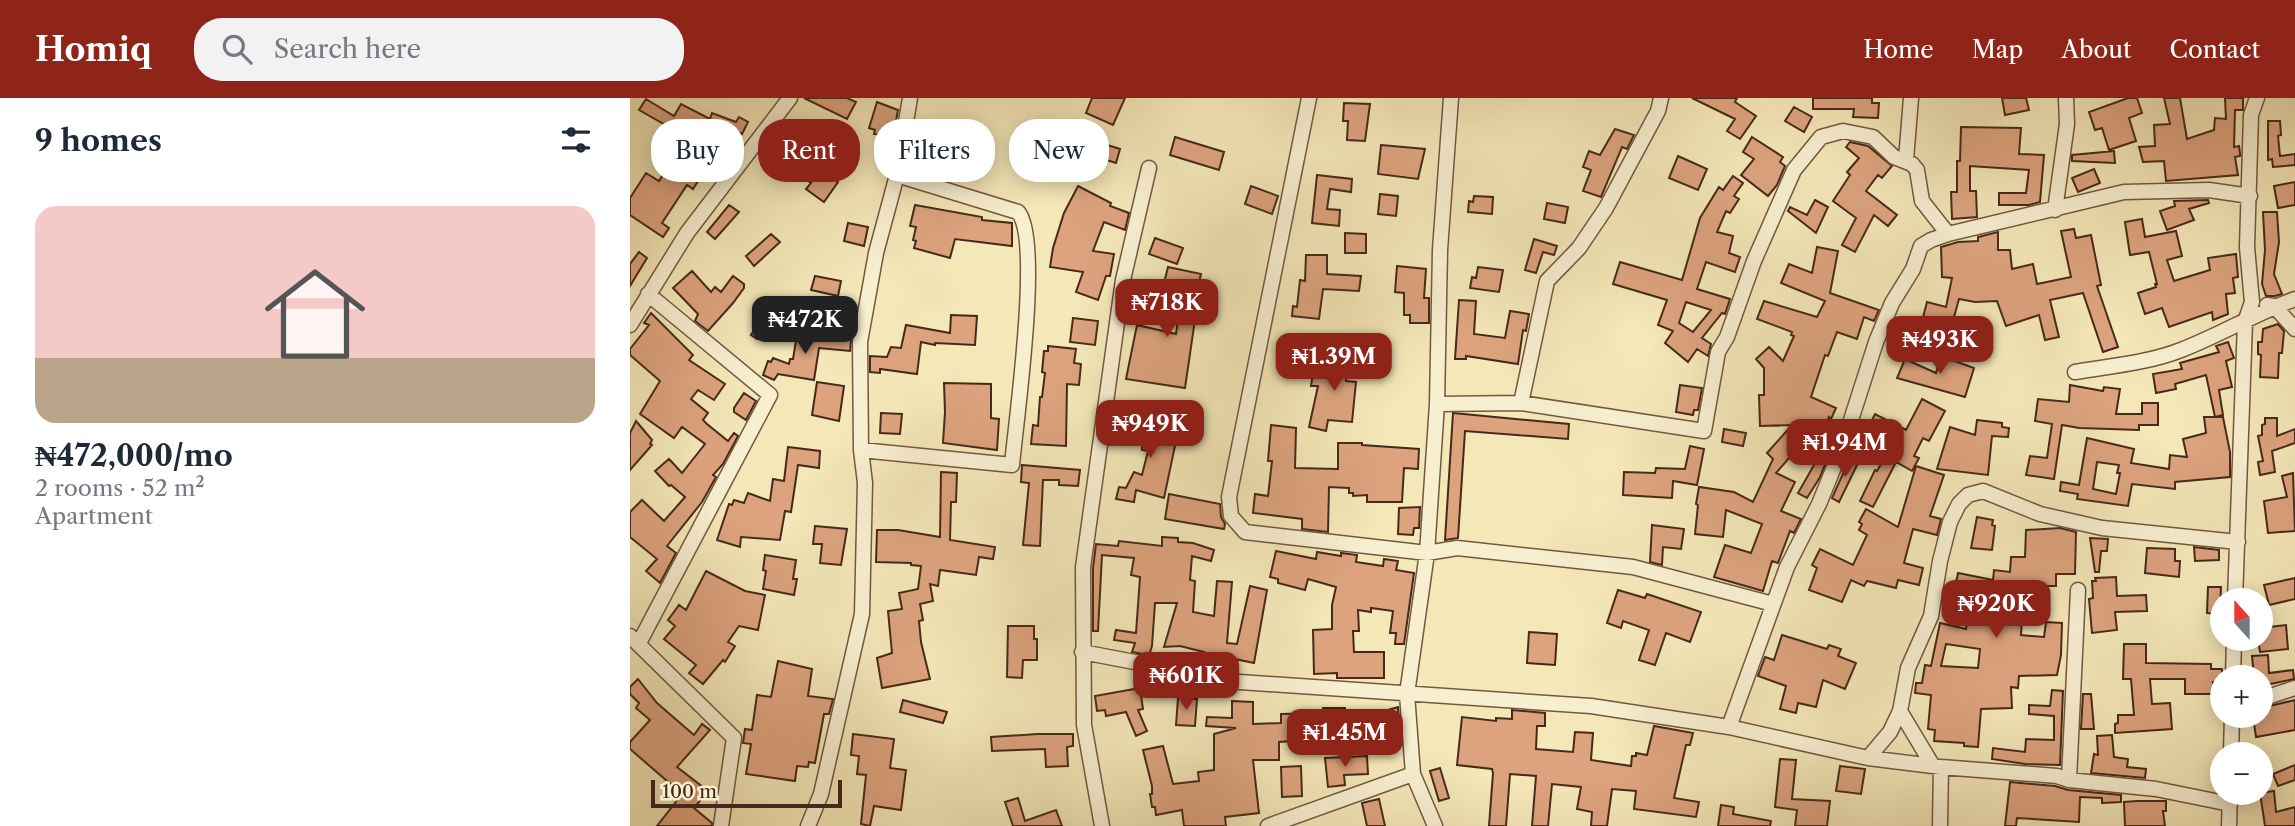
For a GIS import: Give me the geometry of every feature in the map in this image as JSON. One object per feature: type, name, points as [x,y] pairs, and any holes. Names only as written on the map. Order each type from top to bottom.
[{"type":"street","points":[[630,325],[687,233],[790,98]]},
{"type":"street","points":[[906,119],[910,98]]},
{"type":"street","points":[[1309,98],[1229,497],[1231,516],[1245,532],[1427,553],[1457,548],[1633,567],[1773,604]]},
{"type":"street","points":[[1435,826],[1413,774],[1407,694],[1427,553],[1437,404],[1440,250],[1451,98]]},
{"type":"street","points":[[1521,403],[1547,281],[1579,248],[1605,208],[1658,111],[1661,98]]},
{"type":"street","points":[[1906,160],[1911,98]]},
{"type":"street","points":[[2055,210],[2067,124],[2066,98]]},
{"type":"street","points":[[2236,588],[2245,322],[2252,302],[2247,247],[2251,115],[2257,98]]},
{"type":"street","points":[[1437,404],[1521,403],[1704,431],[1718,352],[1727,337],[1754,261],[1790,176],[1821,137],[1843,131],[1872,137],[1894,157],[1912,164],[1917,170],[1922,201],[1948,234]]},
{"type":"street","points":[[1102,826],[1084,725],[1083,566],[1123,280],[1149,168]]},
{"type":"street","points":[[808,826],[821,794],[862,614],[865,483],[860,450],[860,342],[876,253],[895,182]]},
{"type":"street","points":[[860,450],[1012,465],[1030,277],[1026,226],[1018,212],[920,182]]},
{"type":"street","points":[[1729,727],[1787,567],[1819,504],[1843,445],[1875,342],[1892,303],[1913,269],[1921,246],[1948,234],[2124,191],[2209,190],[2250,196]]},
{"type":"street","points":[[1931,240],[1937,220]]},
{"type":"street","points":[[648,294],[771,395],[635,639],[734,738],[721,826]]},
{"type":"street","points":[[2075,372],[2140,362],[2180,351],[2274,306],[2295,299]]},
{"type":"street","points":[[2252,302],[2274,306],[2295,329]]},
{"type":"street","points":[[1868,758],[1890,732],[1900,711],[1908,668],[1931,616],[1950,522],[1959,503],[1968,495],[1983,491],[2040,514],[2102,528],[2238,542]]},
{"type":"street","points":[[2069,780],[2078,590]]},
{"type":"street","points":[[1082,652],[1240,682],[1591,706],[1729,727],[1868,758],[2057,776],[2069,780],[2210,796]]},
{"type":"street","points":[[2273,695],[2295,688]]},
{"type":"street","points":[[1900,711],[1937,766],[1940,826]]},
{"type":"street","points":[[1268,826],[1413,774]]},
{"type":"street","points":[[2229,826],[2230,805]]},
{"type":"building","points":[[804,98],[847,98],[856,102],[847,119]]},
{"type":"building","points":[[1092,98],[1125,98],[1113,125],[1109,123],[1109,119],[1100,119],[1086,113]]},
{"type":"building","points":[[1692,98],[1737,98],[1735,102],[1756,116],[1740,139],[1727,131],[1735,119]]},
{"type":"building","points":[[1813,98],[1872,98],[1872,103],[1879,103],[1878,118],[1853,117],[1854,109],[1813,109]]},
{"type":"building","points":[[2002,98],[2026,98],[2029,110],[2005,115]]},
{"type":"building","points":[[2128,98],[2137,98],[2142,113],[2129,118],[2136,141],[2109,150],[2102,128],[2095,130],[2089,112]]},
{"type":"building","points":[[2164,98],[2180,98],[2187,139],[2214,130],[2215,118],[2226,119],[2225,98],[2243,98],[2243,110],[2235,110],[2234,147],[2239,146],[2240,153],[2240,156],[2235,157],[2238,175],[2166,181],[2164,161],[2143,162],[2139,147],[2155,146],[2154,125],[2170,124]]},
{"type":"building","points":[[646,99],[674,116],[681,104],[710,119],[655,119],[639,110]]},
{"type":"building","points":[[877,102],[898,110],[896,119],[874,119],[874,130],[869,128]]},
{"type":"building","points":[[1344,103],[1370,104],[1365,141],[1347,140],[1348,121],[1343,121]]},
{"type":"building","points":[[1794,107],[1812,117],[1804,132],[1785,121]]},
{"type":"building","points":[[712,113],[728,119],[710,119]]},
{"type":"building","points":[[2268,121],[2280,121],[2280,156],[2295,154],[2295,165],[2273,167],[2272,159],[2268,160]]},
{"type":"building","points":[[1961,127],[2021,128],[2019,154],[2044,155],[2040,202],[2029,205],[1999,205],[1999,193],[2026,193],[2029,170],[1970,166],[1970,191],[1976,191],[1977,217],[1952,219],[1951,192],[1957,192]]},
{"type":"building","points":[[1615,129],[1634,135],[1627,149],[1622,147],[1601,197],[1583,191],[1591,170],[1583,167],[1589,151],[1600,155]]},
{"type":"building","points":[[1175,137],[1224,152],[1219,170],[1170,155]]},
{"type":"building","points":[[1752,137],[1783,157],[1780,162],[1785,166],[1777,185],[1768,196],[1741,175],[1754,159],[1743,152]]},
{"type":"building","points":[[1850,142],[1868,146],[1892,166],[1882,178],[1878,175],[1866,191],[1897,215],[1888,226],[1874,215],[1855,252],[1842,245],[1856,218],[1833,201],[1850,175],[1847,172],[1859,158],[1846,147]]},
{"type":"building","points":[[1381,145],[1425,149],[1418,179],[1378,174]]},
{"type":"building","points":[[1109,146],[1120,149],[1116,163],[1109,161]]},
{"type":"building","points":[[2114,151],[2115,163],[2072,161],[2072,155]]},
{"type":"building","points":[[1678,156],[1707,169],[1698,190],[1669,178]]},
{"type":"building","points":[[2094,169],[2100,183],[2078,192],[2072,178]]},
{"type":"building","points":[[646,173],[651,176],[651,182],[697,182],[693,189],[687,185],[662,223],[669,228],[663,237],[630,215],[630,198]]},
{"type":"building","points":[[1317,175],[1352,179],[1351,192],[1330,189],[1327,209],[1340,210],[1339,226],[1312,223]]},
{"type":"building","points":[[1733,176],[1743,183],[1734,196],[1739,199],[1730,213],[1726,211],[1717,232],[1733,236],[1729,253],[1740,257],[1735,272],[1706,262],[1697,289],[1730,299],[1725,314],[1722,313],[1702,338],[1711,344],[1708,356],[1697,349],[1688,362],[1665,343],[1673,331],[1658,325],[1667,300],[1613,284],[1620,262],[1682,280],[1700,218],[1719,187],[1723,190]],"holes":[[[1686,302],[1711,310],[1693,332],[1679,323]]]},
{"type":"building","points":[[838,182],[824,202],[806,189],[811,183]]},
{"type":"building","points":[[2295,182],[2295,205],[2278,208],[2274,186]]},
{"type":"building","points":[[1078,186],[1111,203],[1110,206],[1129,213],[1125,230],[1104,222],[1093,251],[1114,254],[1110,276],[1106,276],[1098,300],[1076,292],[1083,272],[1050,267],[1064,213]]},
{"type":"building","points":[[1251,186],[1278,196],[1272,214],[1245,204]]},
{"type":"building","points":[[1380,194],[1398,196],[1396,216],[1378,214]]},
{"type":"building","points":[[1474,196],[1493,197],[1492,214],[1468,212],[1469,201],[1473,202]]},
{"type":"building","points":[[1815,200],[1828,207],[1816,233],[1788,211],[1790,207],[1807,215]]},
{"type":"building","points":[[2208,200],[2209,203],[2189,209],[2194,220],[2167,230],[2160,211],[2175,206],[2174,201]]},
{"type":"building","points":[[1547,203],[1568,207],[1565,223],[1544,219]]},
{"type":"building","points":[[729,205],[739,212],[715,239],[707,232]]},
{"type":"building","points":[[915,205],[982,217],[982,220],[1012,223],[1012,246],[955,239],[950,258],[914,248],[916,227],[910,226]]},
{"type":"building","points":[[2263,212],[2277,212],[2279,242],[2274,274],[2282,294],[2275,296],[2266,296],[2262,284],[2265,250]]},
{"type":"building","points":[[2142,219],[2145,237],[2176,231],[2182,256],[2167,260],[2174,281],[2210,270],[2208,258],[2236,254],[2238,277],[2233,278],[2235,293],[2226,294],[2228,314],[2213,320],[2212,312],[2169,327],[2162,308],[2145,314],[2138,293],[2156,287],[2157,284],[2149,252],[2130,255],[2125,222]]},
{"type":"building","points":[[848,223],[868,227],[864,246],[844,241]]},
{"type":"building","points":[[2074,229],[2076,238],[2091,235],[2101,285],[2097,286],[2118,347],[2103,352],[2083,293],[2050,300],[2059,337],[2045,340],[2039,315],[2006,326],[1997,301],[1975,302],[1959,299],[1951,328],[1958,329],[1951,353],[1927,349],[1931,331],[1920,329],[1927,302],[1946,307],[1952,278],[1942,277],[1941,247],[1958,242],[1978,241],[1978,237],[1998,232],[1998,250],[2010,250],[2012,269],[2033,264],[2037,284],[2071,277],[2061,231]]},
{"type":"building","points":[[1345,233],[1366,234],[1366,253],[1345,253]]},
{"type":"building","points":[[771,234],[780,242],[754,266],[746,256]]},
{"type":"building","points":[[1155,238],[1183,248],[1177,264],[1149,254]]},
{"type":"building","points":[[1534,239],[1557,246],[1554,255],[1543,252],[1536,273],[1525,270]]},
{"type":"building","points":[[1817,247],[1838,251],[1830,293],[1879,310],[1874,321],[1864,317],[1857,339],[1837,332],[1828,356],[1825,355],[1811,397],[1836,408],[1831,419],[1829,417],[1818,443],[1831,450],[1820,477],[1807,498],[1798,493],[1814,465],[1796,450],[1776,473],[1795,482],[1781,511],[1801,519],[1794,533],[1790,531],[1778,563],[1772,561],[1763,591],[1714,577],[1725,545],[1751,553],[1762,524],[1726,510],[1723,537],[1695,534],[1696,504],[1699,487],[1734,492],[1753,502],[1773,459],[1767,453],[1792,425],[1760,426],[1759,395],[1764,395],[1764,368],[1756,359],[1769,347],[1783,361],[1794,336],[1791,335],[1792,332],[1757,319],[1764,301],[1817,317],[1825,301],[1781,283],[1789,264],[1812,273]]},
{"type":"building","points":[[639,252],[647,258],[630,286],[630,264]]},
{"type":"building","points":[[1306,255],[1327,255],[1327,274],[1361,276],[1359,291],[1323,289],[1319,319],[1292,316],[1293,306],[1297,307],[1300,280],[1305,281]]},
{"type":"building","points":[[1397,266],[1426,269],[1424,298],[1429,298],[1429,323],[1410,323],[1410,315],[1404,315],[1404,293],[1395,292]]},
{"type":"building","points":[[1168,267],[1201,274],[1194,305],[1197,306],[1185,388],[1126,379],[1137,325],[1176,334],[1182,291],[1163,287]]},
{"type":"building","points":[[1478,267],[1503,270],[1499,292],[1470,288]]},
{"type":"building","points":[[692,271],[711,292],[715,287],[721,292],[733,276],[744,284],[733,303],[708,331],[695,321],[698,314],[673,288]]},
{"type":"building","points":[[815,276],[841,281],[838,296],[811,290]]},
{"type":"building","points":[[1459,300],[1476,301],[1474,334],[1505,338],[1510,311],[1529,314],[1526,331],[1523,330],[1518,364],[1466,356],[1466,359],[1455,359]]},
{"type":"building","points":[[771,305],[780,312],[761,339],[757,339],[751,335]]},
{"type":"building","points":[[651,313],[693,355],[689,360],[725,384],[714,400],[698,390],[691,399],[708,413],[703,420],[728,441],[734,433],[738,436],[723,464],[713,475],[716,477],[702,502],[667,546],[676,553],[660,583],[646,571],[657,559],[630,537],[630,512],[642,500],[664,521],[685,497],[669,486],[655,471],[669,459],[682,473],[705,444],[682,427],[674,438],[640,414],[660,381],[630,355],[630,349],[649,325],[644,323]]},
{"type":"building","points":[[951,315],[977,316],[975,345],[935,345],[921,342],[917,374],[880,369],[880,373],[870,372],[870,356],[887,357],[891,347],[901,348],[906,325],[950,333]]},
{"type":"building","points":[[1073,318],[1098,321],[1095,345],[1070,342]]},
{"type":"building","points":[[2278,324],[2284,331],[2282,353],[2279,353],[2278,378],[2260,377],[2261,355],[2258,354],[2258,342],[2262,342],[2263,329]]},
{"type":"building","points":[[798,329],[820,333],[820,336],[851,340],[850,351],[819,348],[814,380],[778,374],[774,380],[763,375],[768,361],[771,362],[773,358],[789,364],[790,359],[793,359]]},
{"type":"building","points":[[1337,342],[1349,343],[1346,381],[1356,382],[1352,422],[1328,420],[1326,431],[1309,427],[1318,386],[1311,386],[1313,373],[1335,376]]},
{"type":"building","points":[[2228,342],[2234,358],[2226,361],[2232,387],[2219,390],[2223,415],[2215,417],[2206,375],[2175,384],[2176,389],[2156,393],[2153,374],[2182,369],[2180,363],[2219,352],[2216,346]]},
{"type":"building","points":[[1048,346],[1076,349],[1074,363],[1081,364],[1079,385],[1067,384],[1066,446],[1031,444],[1033,425],[1038,426],[1045,373],[1042,372],[1044,351],[1048,351]]},
{"type":"building","points":[[1941,356],[1974,368],[1965,397],[1897,378],[1905,359],[1936,373]]},
{"type":"building","points":[[817,382],[844,386],[839,421],[812,415]]},
{"type":"building","points":[[944,383],[991,384],[991,418],[999,419],[997,450],[943,443]]},
{"type":"building","points":[[1680,385],[1702,388],[1698,410],[1694,410],[1693,415],[1676,412]]},
{"type":"building","points":[[2070,385],[2103,391],[2104,387],[2120,389],[2116,414],[2142,414],[2142,403],[2158,403],[2158,425],[2139,425],[2139,430],[2062,425],[2054,479],[2026,475],[2030,456],[2047,458],[2052,424],[2035,421],[2038,399],[2069,402]]},
{"type":"building","points":[[744,393],[756,401],[746,420],[734,412]]},
{"type":"building","points":[[1922,399],[1945,411],[1929,441],[1923,438],[1914,456],[1919,458],[1912,471],[1896,462],[1873,507],[1860,501],[1875,470],[1877,471],[1894,441],[1868,428],[1875,414],[1906,430]]},
{"type":"building","points":[[1134,412],[1161,418],[1157,437],[1176,441],[1164,498],[1136,490],[1134,502],[1116,499],[1119,487],[1126,488],[1134,472],[1142,475],[1148,451],[1142,450],[1143,432],[1130,429]]},
{"type":"building","points":[[881,413],[902,414],[900,434],[880,433]]},
{"type":"building","points":[[1453,413],[1569,424],[1568,439],[1465,431],[1458,538],[1445,540]]},
{"type":"building","points":[[2204,417],[2223,417],[2230,452],[2230,477],[2175,482],[2175,489],[2132,484],[2128,506],[2077,499],[2078,494],[2060,491],[2061,482],[2079,485],[2087,438],[2134,449],[2131,463],[2169,469],[2170,455],[2187,457],[2183,439],[2206,433]],"holes":[[[2097,462],[2119,465],[2116,494],[2093,489]]]},
{"type":"building","points":[[2265,418],[2277,418],[2277,436],[2295,429],[2295,443],[2272,451],[2275,472],[2260,475],[2258,462],[2263,461],[2258,436],[2262,435]]},
{"type":"building","points":[[1977,420],[2002,423],[2002,427],[2009,428],[2008,437],[1992,436],[1988,475],[1937,469],[1950,427],[1975,435]]},
{"type":"building","points":[[636,421],[652,440],[652,445],[630,470],[630,433]]},
{"type":"building","points":[[1271,425],[1296,428],[1295,468],[1338,469],[1338,443],[1362,443],[1419,449],[1418,469],[1404,468],[1402,502],[1367,502],[1367,495],[1353,496],[1353,493],[1349,493],[1349,488],[1329,487],[1328,532],[1302,529],[1302,519],[1253,513],[1255,494],[1268,496],[1272,461],[1268,461]]},
{"type":"building","points":[[1724,429],[1746,433],[1743,446],[1722,442]]},
{"type":"building","points":[[1690,446],[1704,449],[1697,485],[1673,481],[1672,498],[1623,495],[1624,472],[1655,473],[1656,468],[1685,469]]},
{"type":"building","points":[[788,447],[820,451],[819,468],[798,465],[791,512],[785,511],[780,540],[741,537],[740,547],[717,540],[729,504],[732,505],[734,500],[744,503],[748,493],[770,501],[773,479],[784,481]]},
{"type":"building","points":[[1851,456],[1859,461],[1839,502],[1832,498]]},
{"type":"building","points":[[1022,465],[1080,470],[1078,486],[1059,485],[1059,480],[1043,480],[1040,546],[1023,545],[1029,483],[1021,482]]},
{"type":"building","points":[[1916,466],[1944,475],[1930,516],[1941,519],[1937,535],[1913,529],[1904,563],[1923,568],[1919,585],[1898,580],[1896,588],[1867,581],[1864,586],[1851,580],[1842,602],[1809,590],[1817,568],[1812,565],[1820,549],[1853,565],[1867,535],[1859,530],[1862,524],[1859,522],[1866,509],[1898,527]]},
{"type":"building","points":[[941,472],[957,473],[956,502],[951,502],[950,540],[995,547],[993,559],[979,557],[976,575],[940,570],[938,586],[930,584],[933,601],[920,604],[923,620],[919,621],[921,642],[930,679],[882,688],[877,658],[892,653],[888,611],[902,609],[899,593],[918,589],[921,566],[911,563],[876,562],[877,530],[898,530],[940,537]]},
{"type":"building","points":[[2293,473],[2295,531],[2268,533],[2264,501],[2287,497],[2282,476]]},
{"type":"building","points":[[1169,494],[1220,504],[1224,529],[1165,519]]},
{"type":"building","points":[[1420,507],[1419,528],[1414,528],[1413,535],[1398,534],[1399,508]]},
{"type":"building","points":[[1977,517],[1993,520],[1992,525],[1995,526],[1992,550],[1971,548]]},
{"type":"building","points":[[1652,525],[1684,529],[1681,549],[1663,547],[1662,565],[1650,562]]},
{"type":"building","points":[[815,526],[847,529],[841,565],[820,563],[822,544],[813,544]]},
{"type":"building","points":[[2060,528],[2076,532],[2075,574],[2056,574],[2056,586],[2042,586],[2043,597],[2023,599],[2021,635],[2044,637],[2046,622],[2062,623],[2057,675],[2019,676],[2018,688],[2011,687],[2012,708],[1981,709],[1978,747],[1934,741],[1935,730],[1928,729],[1931,695],[1915,693],[1916,683],[1922,683],[1925,665],[1931,666],[1940,623],[1966,629],[1970,593],[1966,593],[1968,586],[1956,583],[1958,573],[1993,580],[1994,570],[2010,572],[2011,557],[2025,557],[2026,530]],"holes":[[[1946,644],[1980,649],[1978,668],[1941,666]]]},
{"type":"building","points":[[1162,537],[1178,538],[1178,542],[1193,543],[1214,550],[1211,561],[1192,556],[1190,580],[1195,581],[1193,612],[1214,616],[1217,581],[1232,582],[1227,643],[1237,644],[1250,586],[1267,590],[1254,663],[1230,658],[1228,667],[1215,665],[1215,659],[1203,659],[1204,652],[1180,646],[1164,647],[1177,603],[1155,603],[1149,655],[1132,652],[1135,643],[1114,640],[1116,630],[1136,633],[1140,577],[1131,575],[1134,558],[1102,555],[1098,631],[1093,631],[1093,568],[1096,544],[1118,546],[1119,541],[1162,546]]},
{"type":"building","points":[[2090,538],[2108,539],[2107,551],[2101,551],[2099,572],[2095,572]]},
{"type":"building","points":[[2194,547],[2219,550],[2219,560],[2195,561]]},
{"type":"building","points":[[2147,548],[2175,549],[2175,561],[2180,561],[2179,577],[2145,573]]},
{"type":"building","points":[[1276,551],[1316,559],[1317,552],[1341,556],[1341,553],[1357,555],[1356,562],[1383,566],[1384,559],[1398,561],[1396,570],[1414,573],[1404,644],[1395,644],[1396,633],[1390,633],[1393,611],[1371,608],[1371,612],[1358,610],[1359,631],[1353,631],[1354,652],[1384,652],[1384,678],[1337,678],[1337,673],[1314,674],[1313,630],[1332,629],[1332,605],[1336,587],[1308,579],[1305,590],[1278,583],[1278,579],[1270,577]]},
{"type":"building","points":[[765,555],[796,560],[794,595],[763,589]]},
{"type":"building","points":[[706,571],[745,591],[765,595],[758,630],[739,626],[728,642],[735,646],[725,662],[723,660],[703,684],[689,673],[696,665],[664,639],[675,626],[668,620],[679,605],[686,610]]},
{"type":"building","points":[[2116,577],[2117,596],[2146,595],[2147,611],[2115,612],[2117,630],[2092,633],[2089,599],[2093,598],[2092,581],[2096,581],[2095,578]]},
{"type":"building","points":[[2295,578],[2295,599],[2273,604],[2273,588],[2265,588],[2264,585]]},
{"type":"building","points":[[2208,587],[2221,587],[2210,588],[2210,613],[2207,613]]},
{"type":"building","points":[[1618,590],[1645,598],[1647,594],[1701,612],[1690,642],[1666,633],[1655,665],[1639,660],[1649,630],[1623,621],[1621,628],[1607,623]]},
{"type":"building","points":[[2286,625],[2288,649],[2273,651],[2273,627]]},
{"type":"building","points":[[1008,626],[1034,626],[1037,660],[1023,660],[1022,678],[1007,677]]},
{"type":"building","points":[[1529,632],[1557,634],[1555,665],[1527,663]]},
{"type":"building","points":[[1782,635],[1827,649],[1829,645],[1841,649],[1838,656],[1856,663],[1845,689],[1823,680],[1816,707],[1798,703],[1796,713],[1780,709],[1786,686],[1758,676],[1765,657],[1774,660]]},
{"type":"building","points":[[2124,644],[2146,644],[2146,663],[2211,664],[2210,694],[2185,694],[2185,679],[2150,679],[2152,704],[2170,703],[2172,729],[2115,733],[2118,715],[2134,715],[2131,679],[2123,679]]},
{"type":"building","points":[[2268,655],[2269,665],[2253,665],[2252,656]]},
{"type":"building","points":[[778,661],[812,669],[808,696],[833,699],[829,714],[824,714],[815,763],[809,762],[808,767],[797,766],[795,781],[746,774],[751,744],[743,743],[745,729],[752,730],[757,695],[771,697]]},
{"type":"building","points":[[2293,670],[2294,679],[2273,683],[2273,672]]},
{"type":"building","points":[[638,679],[657,703],[694,735],[702,724],[710,730],[677,767],[708,791],[694,808],[712,823],[712,826],[657,826],[682,794],[630,749],[630,742],[650,720],[636,708],[639,703],[630,694],[630,687]]},
{"type":"building","points":[[1140,688],[1143,709],[1138,710],[1147,731],[1136,736],[1126,712],[1106,716],[1105,710],[1097,711],[1095,696]]},
{"type":"building","points":[[2052,690],[2063,691],[2060,765],[1992,759],[1993,748],[2025,752],[2026,739],[2054,740],[2054,716],[2029,714],[2029,705],[2050,706]]},
{"type":"building","points":[[2083,694],[2091,694],[2094,729],[2081,729]]},
{"type":"building","points":[[1178,698],[1197,699],[1195,726],[1176,725]]},
{"type":"building","points":[[903,700],[947,712],[943,723],[900,712]]},
{"type":"building","points":[[2295,700],[2295,730],[2256,737],[2255,728],[2273,728],[2273,705]]},
{"type":"building","points":[[1232,701],[1253,702],[1253,724],[1281,723],[1281,714],[1323,713],[1323,708],[1345,708],[1345,713],[1398,707],[1400,734],[1279,742],[1279,760],[1253,760],[1259,813],[1225,817],[1226,826],[1184,826],[1182,810],[1156,815],[1155,807],[1152,807],[1152,786],[1143,750],[1163,746],[1173,784],[1199,781],[1198,772],[1214,770],[1214,734],[1236,728],[1206,726],[1207,717],[1232,718]]},
{"type":"building","points":[[1512,710],[1545,713],[1545,726],[1537,726],[1536,749],[1573,752],[1575,732],[1593,733],[1591,760],[1631,766],[1632,756],[1636,756],[1636,753],[1647,755],[1654,726],[1693,733],[1690,745],[1686,745],[1674,798],[1699,802],[1696,817],[1634,809],[1636,791],[1612,789],[1607,826],[1591,826],[1592,812],[1577,809],[1581,787],[1552,784],[1548,826],[1532,826],[1536,776],[1510,774],[1506,826],[1489,826],[1493,773],[1492,769],[1457,765],[1462,717],[1496,721],[1496,718],[1512,719]]},
{"type":"building","points":[[853,734],[894,739],[890,768],[906,770],[901,810],[874,806],[870,826],[861,824],[866,775],[857,774],[859,756],[851,755]]},
{"type":"building","points":[[1073,734],[1073,746],[1067,747],[1068,766],[1046,767],[1045,749],[992,751],[991,737]]},
{"type":"building","points":[[2112,735],[2114,757],[2128,759],[2127,767],[2146,769],[2145,778],[2091,773],[2094,754],[2098,755],[2097,736]]},
{"type":"building","points":[[1367,756],[1368,774],[1344,775],[1345,785],[1328,787],[1325,758]]},
{"type":"building","points":[[1780,759],[1796,760],[1792,799],[1830,801],[1827,826],[1795,826],[1797,810],[1775,807]]},
{"type":"building","points":[[2295,765],[2295,780],[2278,786],[2273,774]]},
{"type":"building","points":[[1301,766],[1302,796],[1282,797],[1281,767]]},
{"type":"building","points":[[1840,766],[1865,769],[1861,794],[1836,791]]},
{"type":"building","points":[[1440,768],[1449,798],[1439,801],[1430,771]]},
{"type":"building","points":[[2010,782],[2121,795],[2121,802],[2102,803],[2102,798],[2080,797],[2079,822],[2017,818],[2016,826],[2005,826]]},
{"type":"building","points":[[2273,791],[2276,812],[2295,807],[2295,826],[2265,826],[2262,805],[2273,805]]},
{"type":"building","points":[[1018,798],[1025,821],[1056,810],[1062,826],[1013,826],[1005,802]]},
{"type":"building","points":[[1379,799],[1385,826],[1367,826],[1362,803]]},
{"type":"building","points":[[2166,801],[2166,811],[2163,811],[2165,826],[2125,826],[2124,802]]},
{"type":"building","points":[[1721,805],[1734,807],[1733,814],[1771,821],[1770,826],[1718,826]]}]
